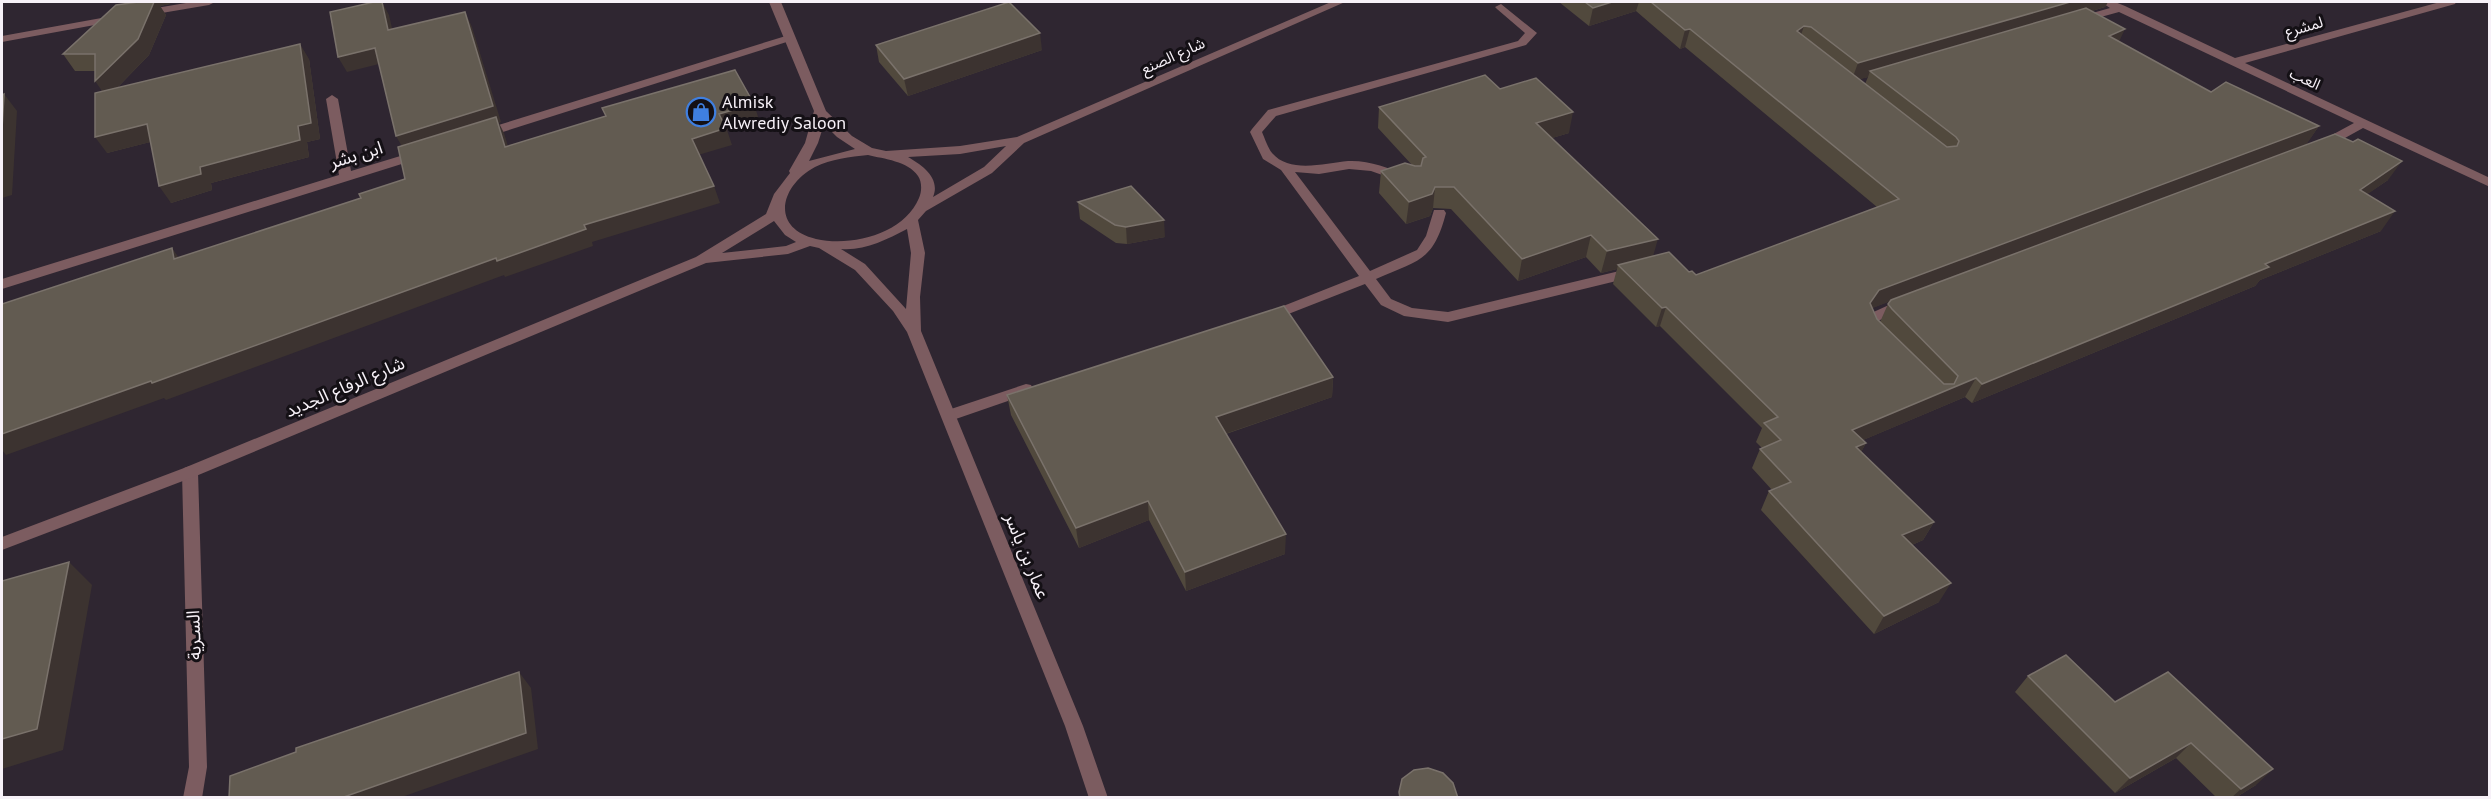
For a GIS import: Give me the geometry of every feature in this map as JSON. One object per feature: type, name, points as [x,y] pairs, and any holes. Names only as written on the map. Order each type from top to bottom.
[{"type":"street","points":[[2,39],[209,2]]},
{"type":"street","points":[[775,2],[820,111],[830,127],[868,151]]},
{"type":"street","name":"شارع الصنع","points":[[890,154],[960,150],[1020,140],[1339,2]]},
{"type":"street","name":"العب","points":[[2107,2],[2490,183]]},
{"type":"street","name":"لمشرع","points":[[2235,62],[2451,2]]},
{"type":"street","points":[[1501,7],[1532,33],[1522,43],[1272,113],[1256,132],[1267,156],[1285,167],[1386,302],[1409,313],[1448,317],[1646,270]]},
{"type":"street","points":[[2071,22],[2121,8]]},
{"type":"street","points":[[471,138],[789,38]]},
{"type":"street","points":[[332,99],[346,177]]},
{"type":"street","points":[[789,180],[805,168],[824,159],[846,153],[868,151],[890,154],[907,160],[920,169],[927,181],[928,194],[923,208],[912,221],[898,231],[871,241],[842,246],[823,245],[808,242],[790,233],[780,222],[776,208],[780,194],[789,180],[806,157],[816,134],[820,111]]},
{"type":"street","points":[[2305,153],[2363,123]]},
{"type":"street","name":"شارع الصنع","points":[[923,208],[988,170],[1020,140]]},
{"type":"street","name":"ابن بشر","points":[[2,284],[437,148]]},
{"type":"street","points":[[1285,167],[1319,171],[1349,165],[1373,167],[1413,182]]},
{"type":"street","name":"شارع الرفاع الجديد","points":[[2,544],[190,472],[700,260],[772,216],[780,194]]},
{"type":"street","points":[[1250,323],[1367,278],[1422,253],[1433,236],[1439,213]]},
{"type":"street","name":"عمار بن ياسر","points":[[912,221],[918,253],[913,297],[914,331]]},
{"type":"street","name":"شارع الرفاع الجديد","points":[[700,260],[788,250],[808,242]]},
{"type":"street","name":"عمار بن ياسر","points":[[823,245],[860,267],[898,308],[914,331],[950,415],[1074,726],[1099,798]]},
{"type":"street","points":[[1886,345],[1871,328],[1872,318],[1915,299]]},
{"type":"street","points":[[950,415],[1043,384]]},
{"type":"street","name":"السـرية","points":[[190,472],[198,767],[192,798]]},
{"type":"building","points":[[154,2],[138,39],[95,81],[95,54],[63,54],[116,5]]},
{"type":"building","points":[[382,2],[388,30],[465,12],[493,106],[396,136],[375,48],[338,57],[330,12]]},
{"type":"building","points":[[1009,2],[1040,33],[904,79],[876,45]]},
{"type":"building","points":[[1585,2],[1612,2],[1593,8]]},
{"type":"building","points":[[1651,2],[2070,2],[1858,63],[1811,27],[1804,26],[1797,31],[1947,147],[1957,146],[1959,141],[1956,137],[1870,71],[2086,8],[2125,29],[2109,36],[2211,92],[2226,82],[2319,126],[1879,290],[1870,303],[1877,319],[1944,384],[1954,384],[1958,376],[1892,309],[1888,304],[1891,300],[2335,134],[2353,142],[2358,139],[2402,161],[2360,190],[2395,211],[2265,264],[2269,267],[1982,384],[1976,378],[1852,430],[1866,443],[1856,447],[1934,522],[1902,535],[1951,583],[1884,616],[1769,491],[1791,482],[1760,449],[1781,440],[1764,423],[1778,417],[1666,307],[1662,308],[1618,265],[1669,252],[1689,272],[1692,271],[1696,275],[1899,199],[1690,29],[1685,30]]},
{"type":"building","points":[[300,44],[311,123],[298,126],[300,140],[200,167],[201,174],[159,186],[147,124],[95,137],[95,93]]},
{"type":"building","points":[[735,70],[754,104],[719,114],[726,128],[692,139],[714,186],[584,225],[586,229],[497,261],[496,258],[152,383],[151,381],[2,434],[2,304],[172,248],[174,259],[361,198],[359,194],[405,179],[398,147],[496,117],[505,147],[606,116],[602,108]]},
{"type":"building","points":[[1485,75],[1500,89],[1536,78],[1573,112],[1536,123],[1658,239],[1607,251],[1591,235],[1522,259],[1454,187],[1435,187],[1432,194],[1409,202],[1381,171],[1405,163],[1421,166],[1423,158],[1426,157],[1379,107]]},
{"type":"building","points":[[4,94],[2,129],[2,95]]},
{"type":"building","points":[[1131,186],[1164,220],[1126,227],[1115,225],[1078,202]]},
{"type":"building","points":[[1284,306],[1333,377],[1216,417],[1286,534],[1185,572],[1148,501],[1076,528],[1007,395]]},
{"type":"building","points":[[69,562],[37,729],[2,739],[2,581]]},
{"type":"building","points":[[2066,655],[2115,702],[2168,672],[2273,769],[2241,789],[2191,743],[2130,778],[2028,676]]},
{"type":"building","points":[[519,672],[526,733],[341,798],[229,798],[230,776],[296,752],[296,748]]},
{"type":"building","points":[[1428,768],[1443,773],[1453,783],[1458,798],[1400,798],[1402,779],[1414,770]]},
{"type":"place","name":"Almisk Alwrediy Saloon","points":[[701,112]]}]
